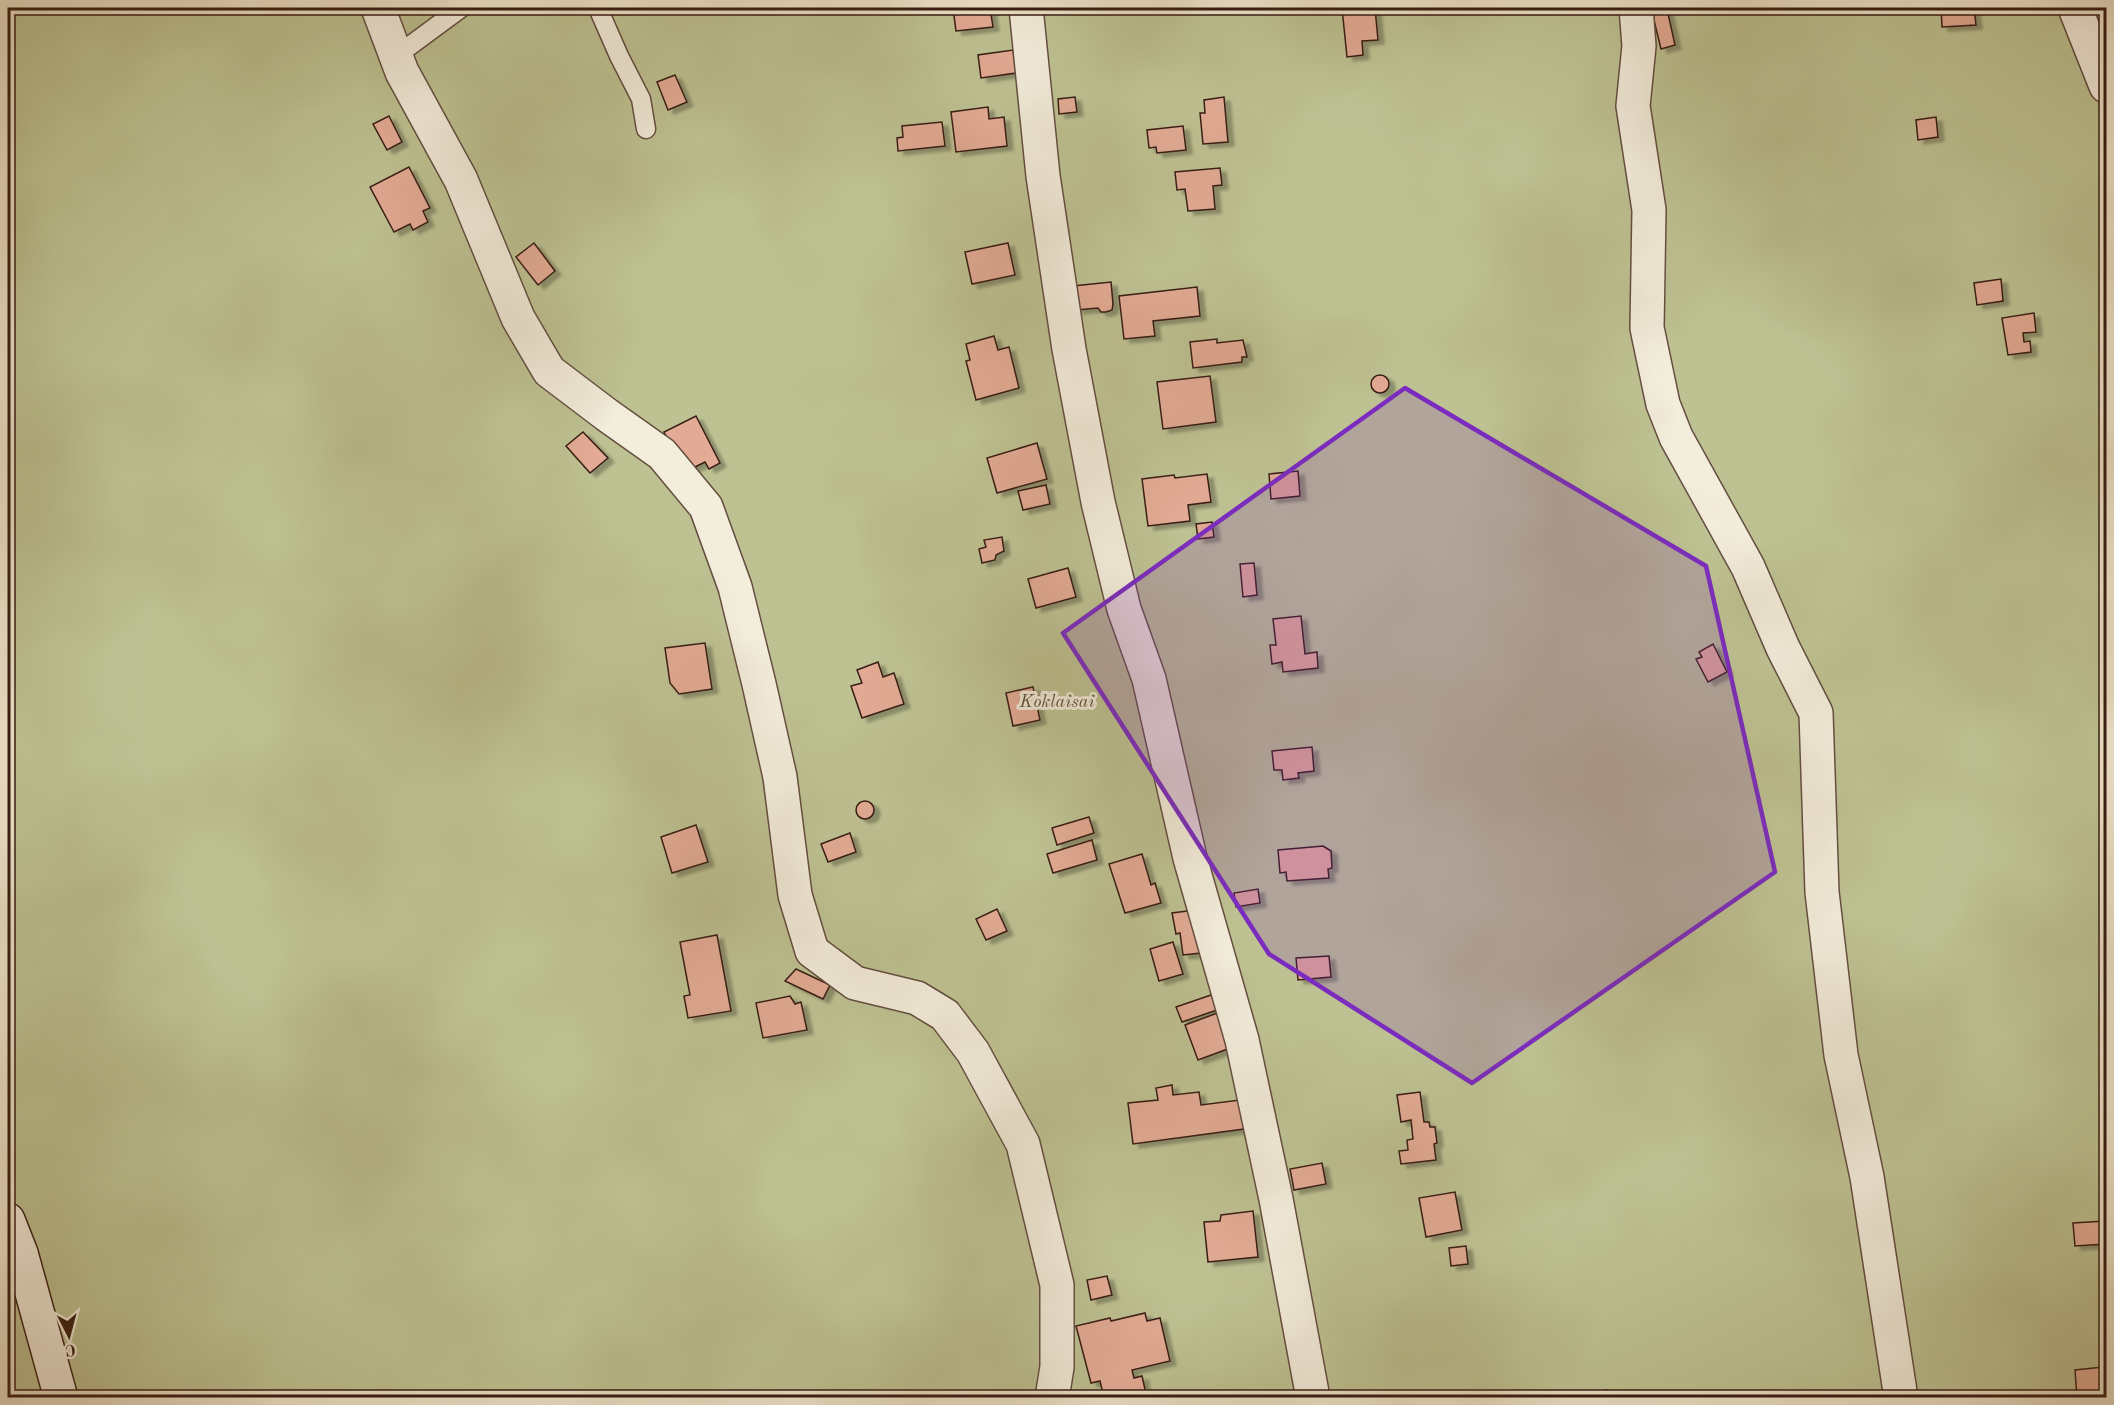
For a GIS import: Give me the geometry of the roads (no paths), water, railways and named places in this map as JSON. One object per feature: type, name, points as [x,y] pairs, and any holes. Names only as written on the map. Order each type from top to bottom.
[{"type":"street","points":[[378,8],[402,72],[461,180],[518,318],[549,371],[662,454],[706,507],[735,588],[759,684],[780,777],[795,895],[812,951],[855,983],[917,998],[945,1015],[973,1052],[1023,1144],[1057,1285],[1057,1367],[1052,1398]]},
{"type":"street","points":[[1026,8],[1043,176],[1069,349],[1098,502],[1124,609],[1149,679],[1190,858],[1242,1041],[1276,1199],[1313,1398]]},
{"type":"street","points":[[1636,8],[1639,46],[1633,106],[1649,210],[1647,328],[1663,404],[1676,437],[1748,567],[1783,648],[1816,713],[1822,892],[1840,1043],[1866,1177],[1900,1398]]},
{"type":"street","points":[[2075,8],[2106,86]]},
{"type":"street","points":[[8,1220],[21,1253],[61,1398]]},
{"type":"lane","points":[[396,56],[461,8]]},
{"type":"lane","points":[[598,8],[640,99],[646,129]]},
{"type":"park label","name":"Koklaisai","points":[[1057,702]]}]
